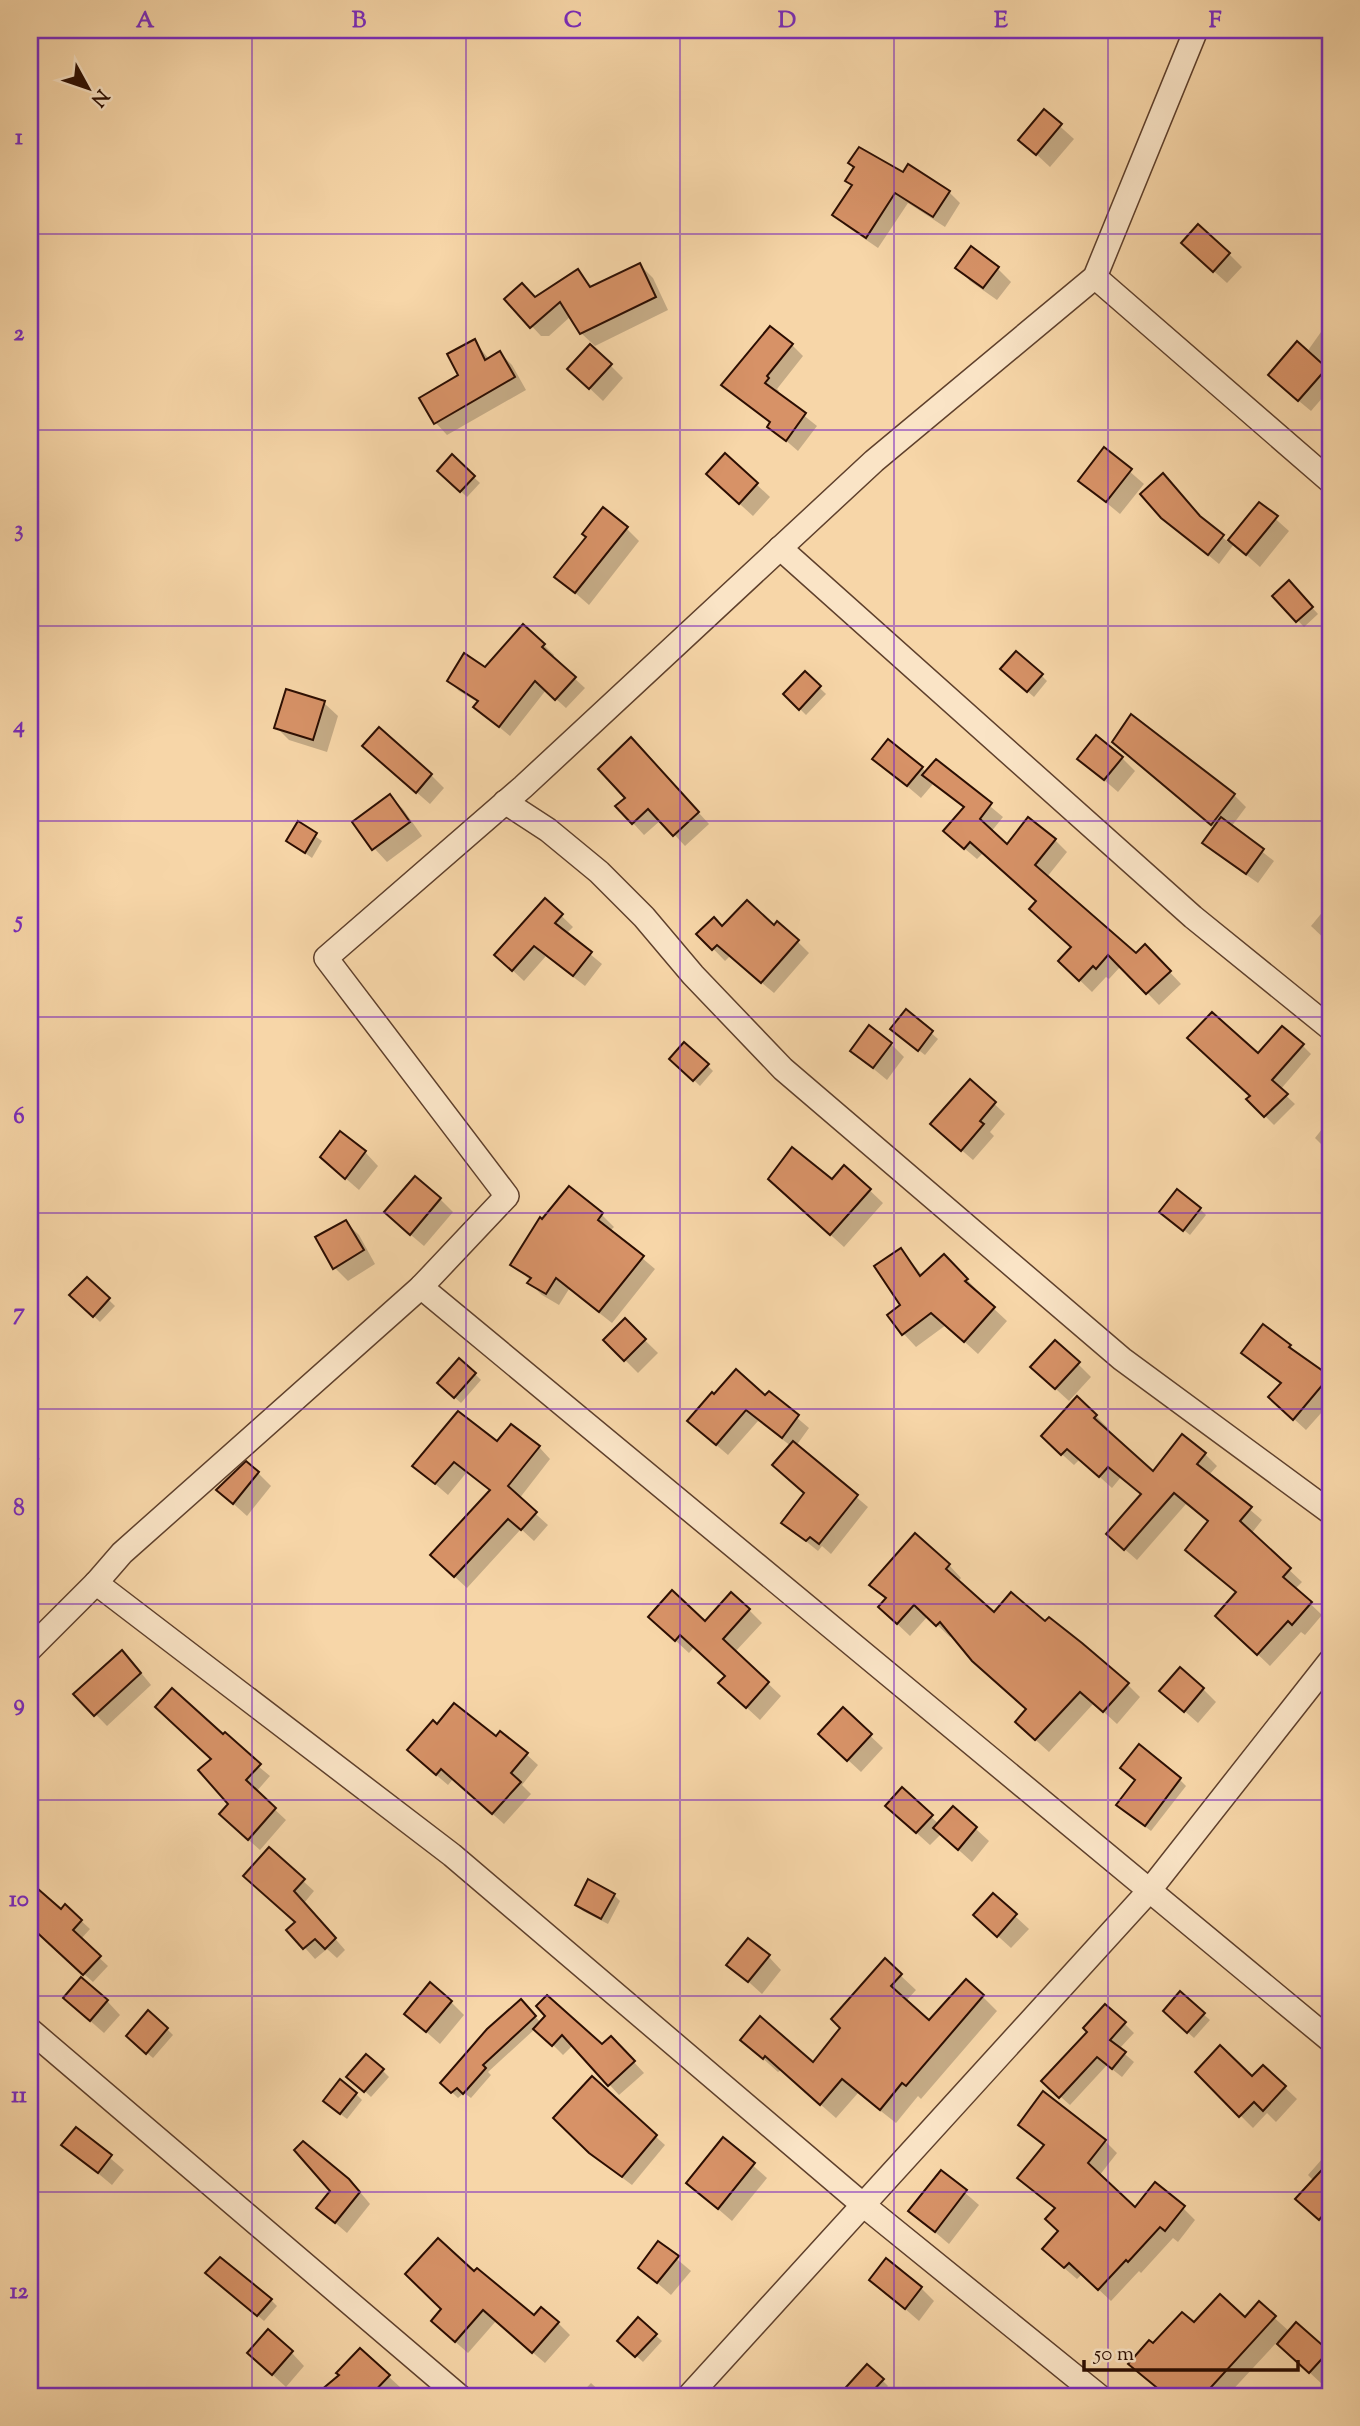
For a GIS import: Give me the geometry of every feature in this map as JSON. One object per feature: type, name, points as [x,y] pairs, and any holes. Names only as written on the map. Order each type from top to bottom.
[{"type":"street","points":[[30,1649],[122,1553],[421,1287],[507,1196],[326,958],[505,803],[874,461],[1095,277],[1196,30]]},
{"type":"street","points":[[1095,277],[1330,481]]},
{"type":"street","points":[[780,548],[1193,917],[1330,1028]]},
{"type":"street","points":[[505,803],[548,830],[599,872],[644,917],[693,975],[783,1069],[1122,1359],[1330,1512]]},
{"type":"street","points":[[421,1287],[1330,2040]]},
{"type":"street","points":[[96,1583],[452,1855],[862,2204],[1099,2396]]},
{"type":"street","points":[[689,2396],[1149,1891],[1330,1661]]},
{"type":"street","points":[[30,2030],[459,2396]]},
{"type":"building","points":[[1044,109],[1062,124],[1036,155],[1018,140]]},
{"type":"building","points":[[859,147],[903,172],[908,164],[950,191],[933,217],[895,193],[866,238],[832,215],[852,185],[845,181],[854,167],[848,163]]},
{"type":"building","points":[[1198,224],[1230,253],[1213,272],[1181,243]]},
{"type":"building","points":[[971,246],[999,267],[983,288],[955,268]]},
{"type":"building","points":[[640,263],[656,297],[580,334],[560,302],[530,328],[504,299],[522,283],[535,297],[578,269],[590,287]]},
{"type":"building","points":[[770,326],[793,344],[767,376],[769,378],[765,383],[806,413],[786,441],[767,427],[770,422],[721,385]]},
{"type":"building","points":[[475,339],[485,360],[500,351],[515,377],[434,424],[419,398],[458,375],[447,354]]},
{"type":"building","points":[[1297,341],[1327,368],[1298,401],[1268,375]]},
{"type":"building","points":[[590,344],[612,364],[589,389],[567,369]]},
{"type":"building","points":[[1104,447],[1132,469],[1106,502],[1078,481]]},
{"type":"building","points":[[725,453],[758,483],[739,504],[706,474]]},
{"type":"building","points":[[452,454],[475,476],[460,492],[437,471]]},
{"type":"building","points":[[1163,473],[1200,516],[1224,535],[1208,555],[1161,518],[1140,494]]},
{"type":"building","points":[[1259,502],[1278,516],[1246,555],[1228,540]]},
{"type":"building","points":[[603,507],[628,527],[575,593],[554,577],[586,537],[582,534]]},
{"type":"building","points":[[1289,580],[1313,607],[1296,622],[1272,596]]},
{"type":"building","points":[[523,624],[545,644],[542,647],[576,677],[555,700],[535,681],[499,727],[473,707],[478,701],[447,681],[464,653],[485,667]]},
{"type":"building","points":[[1016,651],[1043,674],[1027,692],[1000,669]]},
{"type":"building","points":[[805,671],[821,686],[799,710],[783,694]]},
{"type":"building","points":[[286,689],[325,701],[313,740],[274,728]]},
{"type":"building","points":[[1131,714],[1235,794],[1211,825],[1112,742]]},
{"type":"building","points":[[379,727],[432,774],[416,793],[362,746]]},
{"type":"building","points":[[1096,735],[1123,757],[1104,780],[1077,759]]},
{"type":"building","points":[[631,737],[699,812],[673,836],[648,809],[632,824],[615,806],[625,798],[598,769]]},
{"type":"building","points":[[888,739],[923,767],[907,786],[872,759]]},
{"type":"building","points":[[936,759],[992,803],[980,819],[1007,844],[1028,817],[1056,839],[1035,865],[1136,953],[1145,944],[1171,971],[1146,994],[1108,955],[1096,969],[1093,966],[1079,981],[1058,961],[1071,947],[1029,909],[1036,901],[970,842],[964,849],[943,831],[964,807],[922,775]]},
{"type":"building","points":[[390,794],[410,822],[372,850],[352,822]]},
{"type":"building","points":[[1221,817],[1264,849],[1246,874],[1202,843]]},
{"type":"building","points":[[298,821],[317,833],[305,853],[286,841]]},
{"type":"building","points":[[545,898],[563,914],[555,923],[592,952],[573,976],[534,946],[512,971],[494,955]]},
{"type":"building","points":[[747,900],[774,925],[777,921],[799,940],[761,983],[717,945],[712,950],[696,934],[714,917],[722,926]]},
{"type":"building","points":[[906,1009],[933,1031],[918,1051],[890,1029]]},
{"type":"building","points":[[1212,1012],[1258,1053],[1282,1026],[1304,1044],[1272,1080],[1288,1094],[1264,1117],[1246,1099],[1250,1096],[1187,1038]]},
{"type":"building","points":[[869,1025],[892,1043],[873,1068],[850,1051]]},
{"type":"building","points":[[684,1042],[709,1064],[693,1081],[669,1059]]},
{"type":"building","points":[[970,1079],[996,1102],[980,1121],[984,1124],[961,1151],[930,1124]]},
{"type":"building","points":[[340,1131],[366,1151],[345,1179],[320,1157]]},
{"type":"building","points":[[792,1147],[832,1179],[844,1165],[871,1189],[830,1235],[768,1179]]},
{"type":"building","points":[[415,1176],[441,1198],[410,1235],[384,1212]]},
{"type":"building","points":[[569,1186],[603,1213],[598,1220],[644,1256],[599,1312],[556,1278],[546,1294],[527,1283],[531,1278],[510,1265],[540,1217],[542,1219]]},
{"type":"building","points":[[1177,1189],[1201,1208],[1183,1231],[1159,1212]]},
{"type":"building","points":[[346,1220],[364,1250],[333,1269],[315,1237]]},
{"type":"building","points":[[901,1248],[920,1276],[944,1254],[968,1279],[965,1281],[995,1307],[964,1342],[931,1313],[902,1335],[887,1315],[900,1305],[874,1266]]},
{"type":"building","points":[[87,1277],[110,1298],[93,1317],[69,1295]]},
{"type":"building","points":[[625,1318],[646,1339],[624,1361],[603,1340]]},
{"type":"building","points":[[1263,1324],[1291,1345],[1289,1347],[1330,1376],[1293,1420],[1268,1397],[1281,1383],[1241,1353]]},
{"type":"building","points":[[1055,1340],[1080,1362],[1055,1389],[1030,1367]]},
{"type":"building","points":[[459,1358],[476,1373],[454,1398],[437,1383]]},
{"type":"building","points":[[736,1369],[765,1395],[769,1391],[799,1415],[782,1438],[746,1410],[716,1445],[687,1421]]},
{"type":"building","points":[[1077,1396],[1097,1415],[1094,1418],[1153,1471],[1182,1434],[1206,1453],[1197,1464],[1252,1507],[1240,1521],[1291,1568],[1283,1577],[1312,1602],[1292,1625],[1288,1621],[1257,1655],[1215,1616],[1236,1592],[1185,1550],[1208,1521],[1174,1493],[1124,1550],[1106,1534],[1141,1494],[1108,1467],[1099,1477],[1067,1449],[1061,1455],[1041,1436]]},
{"type":"building","points":[[458,1411],[497,1441],[511,1424],[540,1446],[508,1486],[537,1512],[521,1530],[508,1519],[454,1577],[430,1555],[490,1490],[454,1462],[435,1484],[412,1466]]},
{"type":"building","points":[[793,1441],[858,1495],[819,1544],[810,1537],[806,1541],[781,1523],[804,1493],[772,1465]]},
{"type":"building","points":[[246,1461],[259,1472],[233,1504],[216,1490]]},
{"type":"building","points":[[915,1533],[950,1564],[946,1569],[994,1612],[1011,1592],[1045,1621],[1049,1617],[1129,1683],[1103,1712],[1080,1692],[1035,1740],[1015,1722],[1026,1709],[972,1661],[940,1622],[936,1626],[914,1605],[897,1624],[878,1607],[886,1598],[869,1585]]},
{"type":"building","points":[[672,1590],[705,1621],[731,1592],[750,1609],[723,1639],[769,1682],[746,1708],[718,1683],[725,1676],[680,1635],[675,1641],[648,1617]]},
{"type":"building","points":[[122,1650],[141,1673],[94,1716],[73,1694]]},
{"type":"building","points":[[1180,1667],[1204,1688],[1184,1712],[1159,1691]]},
{"type":"building","points":[[172,1688],[261,1764],[246,1780],[276,1808],[248,1840],[219,1814],[228,1804],[198,1770],[211,1759],[155,1707]]},
{"type":"building","points":[[454,1703],[496,1736],[500,1731],[528,1753],[511,1773],[521,1782],[492,1814],[441,1769],[436,1775],[407,1750],[433,1720],[437,1724]]},
{"type":"building","points":[[843,1707],[872,1734],[847,1761],[818,1734]]},
{"type":"building","points":[[1139,1744],[1181,1778],[1145,1826],[1116,1805],[1135,1780],[1120,1768]]},
{"type":"building","points":[[902,1787],[933,1815],[916,1833],[885,1806]]},
{"type":"building","points":[[953,1806],[977,1827],[958,1850],[933,1828]]},
{"type":"building","points":[[269,1847],[305,1879],[294,1891],[336,1938],[325,1949],[315,1939],[303,1949],[286,1930],[295,1922],[243,1876]]},
{"type":"building","points":[[588,1879],[615,1894],[601,1919],[575,1905]]},
{"type":"building","points":[[30,1882],[61,1909],[65,1904],[82,1920],[73,1930],[101,1956],[83,1975],[30,1926]]},
{"type":"building","points":[[993,1893],[1017,1914],[997,1937],[973,1915]]},
{"type":"building","points":[[748,1938],[770,1955],[748,1982],[726,1965]]},
{"type":"building","points":[[885,1958],[902,1974],[891,1986],[929,2020],[966,1979],[984,1995],[906,2086],[902,2083],[880,2110],[842,2079],[820,2105],[765,2056],[763,2059],[740,2040],[760,2016],[813,2062],[840,2028],[831,2019]]},
{"type":"building","points":[[81,1977],[108,2000],[90,2021],[63,1998]]},
{"type":"building","points":[[430,1982],[452,2001],[426,2032],[404,2014]]},
{"type":"building","points":[[1180,1991],[1205,2013],[1187,2033],[1163,2011]]},
{"type":"building","points":[[547,1995],[602,2044],[611,2036],[635,2061],[608,2086],[562,2035],[552,2046],[533,2029],[545,2016],[536,2006]]},
{"type":"building","points":[[521,1999],[536,2016],[483,2065],[486,2068],[463,2094],[457,2088],[451,2093],[440,2083],[487,2029]]},
{"type":"building","points":[[1105,2004],[1126,2022],[1110,2040],[1126,2052],[1112,2069],[1097,2057],[1059,2098],[1041,2081],[1087,2032],[1083,2028]]},
{"type":"building","points":[[148,2010],[168,2028],[146,2054],[126,2036]]},
{"type":"building","points":[[1220,2045],[1252,2076],[1263,2065],[1286,2086],[1263,2111],[1254,2102],[1239,2117],[1195,2072]]},
{"type":"building","points":[[366,2054],[384,2069],[364,2092],[346,2077]]},
{"type":"building","points":[[592,2076],[657,2135],[622,2177],[589,2153],[553,2118]]},
{"type":"building","points":[[340,2079],[357,2093],[340,2114],[323,2101]]},
{"type":"building","points":[[1043,2091],[1106,2140],[1088,2163],[1135,2207],[1155,2182],[1185,2206],[1165,2231],[1160,2227],[1098,2290],[1069,2263],[1064,2268],[1042,2249],[1058,2231],[1045,2219],[1055,2208],[1017,2178],[1044,2145],[1018,2125]]},
{"type":"building","points":[[76,2127],[112,2155],[98,2173],[61,2145]]},
{"type":"building","points":[[723,2137],[755,2163],[718,2209],[686,2183]]},
{"type":"building","points":[[303,2141],[349,2179],[360,2192],[335,2223],[316,2208],[330,2191],[294,2150]]},
{"type":"building","points":[[1330,2161],[1330,2207],[1319,2220],[1295,2199]]},
{"type":"building","points":[[941,2170],[967,2190],[935,2232],[908,2211]]},
{"type":"building","points":[[438,2238],[474,2271],[477,2268],[534,2315],[541,2307],[559,2322],[532,2353],[483,2310],[455,2342],[431,2321],[441,2309],[405,2274]]},
{"type":"building","points":[[658,2241],[679,2256],[657,2283],[638,2268]]},
{"type":"building","points":[[220,2257],[272,2299],[257,2316],[205,2273]]},
{"type":"building","points":[[886,2258],[922,2287],[905,2309],[869,2280]]},
{"type":"building","points":[[1220,2294],[1245,2317],[1259,2301],[1276,2316],[1203,2396],[1167,2396],[1128,2364],[1149,2340],[1153,2343],[1182,2312],[1194,2322]]},
{"type":"building","points":[[638,2317],[657,2334],[635,2357],[617,2341]]},
{"type":"building","points":[[1296,2322],[1329,2351],[1309,2373],[1277,2344]]},
{"type":"building","points":[[268,2329],[293,2351],[272,2375],[247,2353]]},
{"type":"building","points":[[360,2348],[390,2375],[370,2396],[314,2396],[339,2375],[336,2373]]},
{"type":"building","points":[[867,2364],[884,2379],[868,2396],[838,2396]]}]
